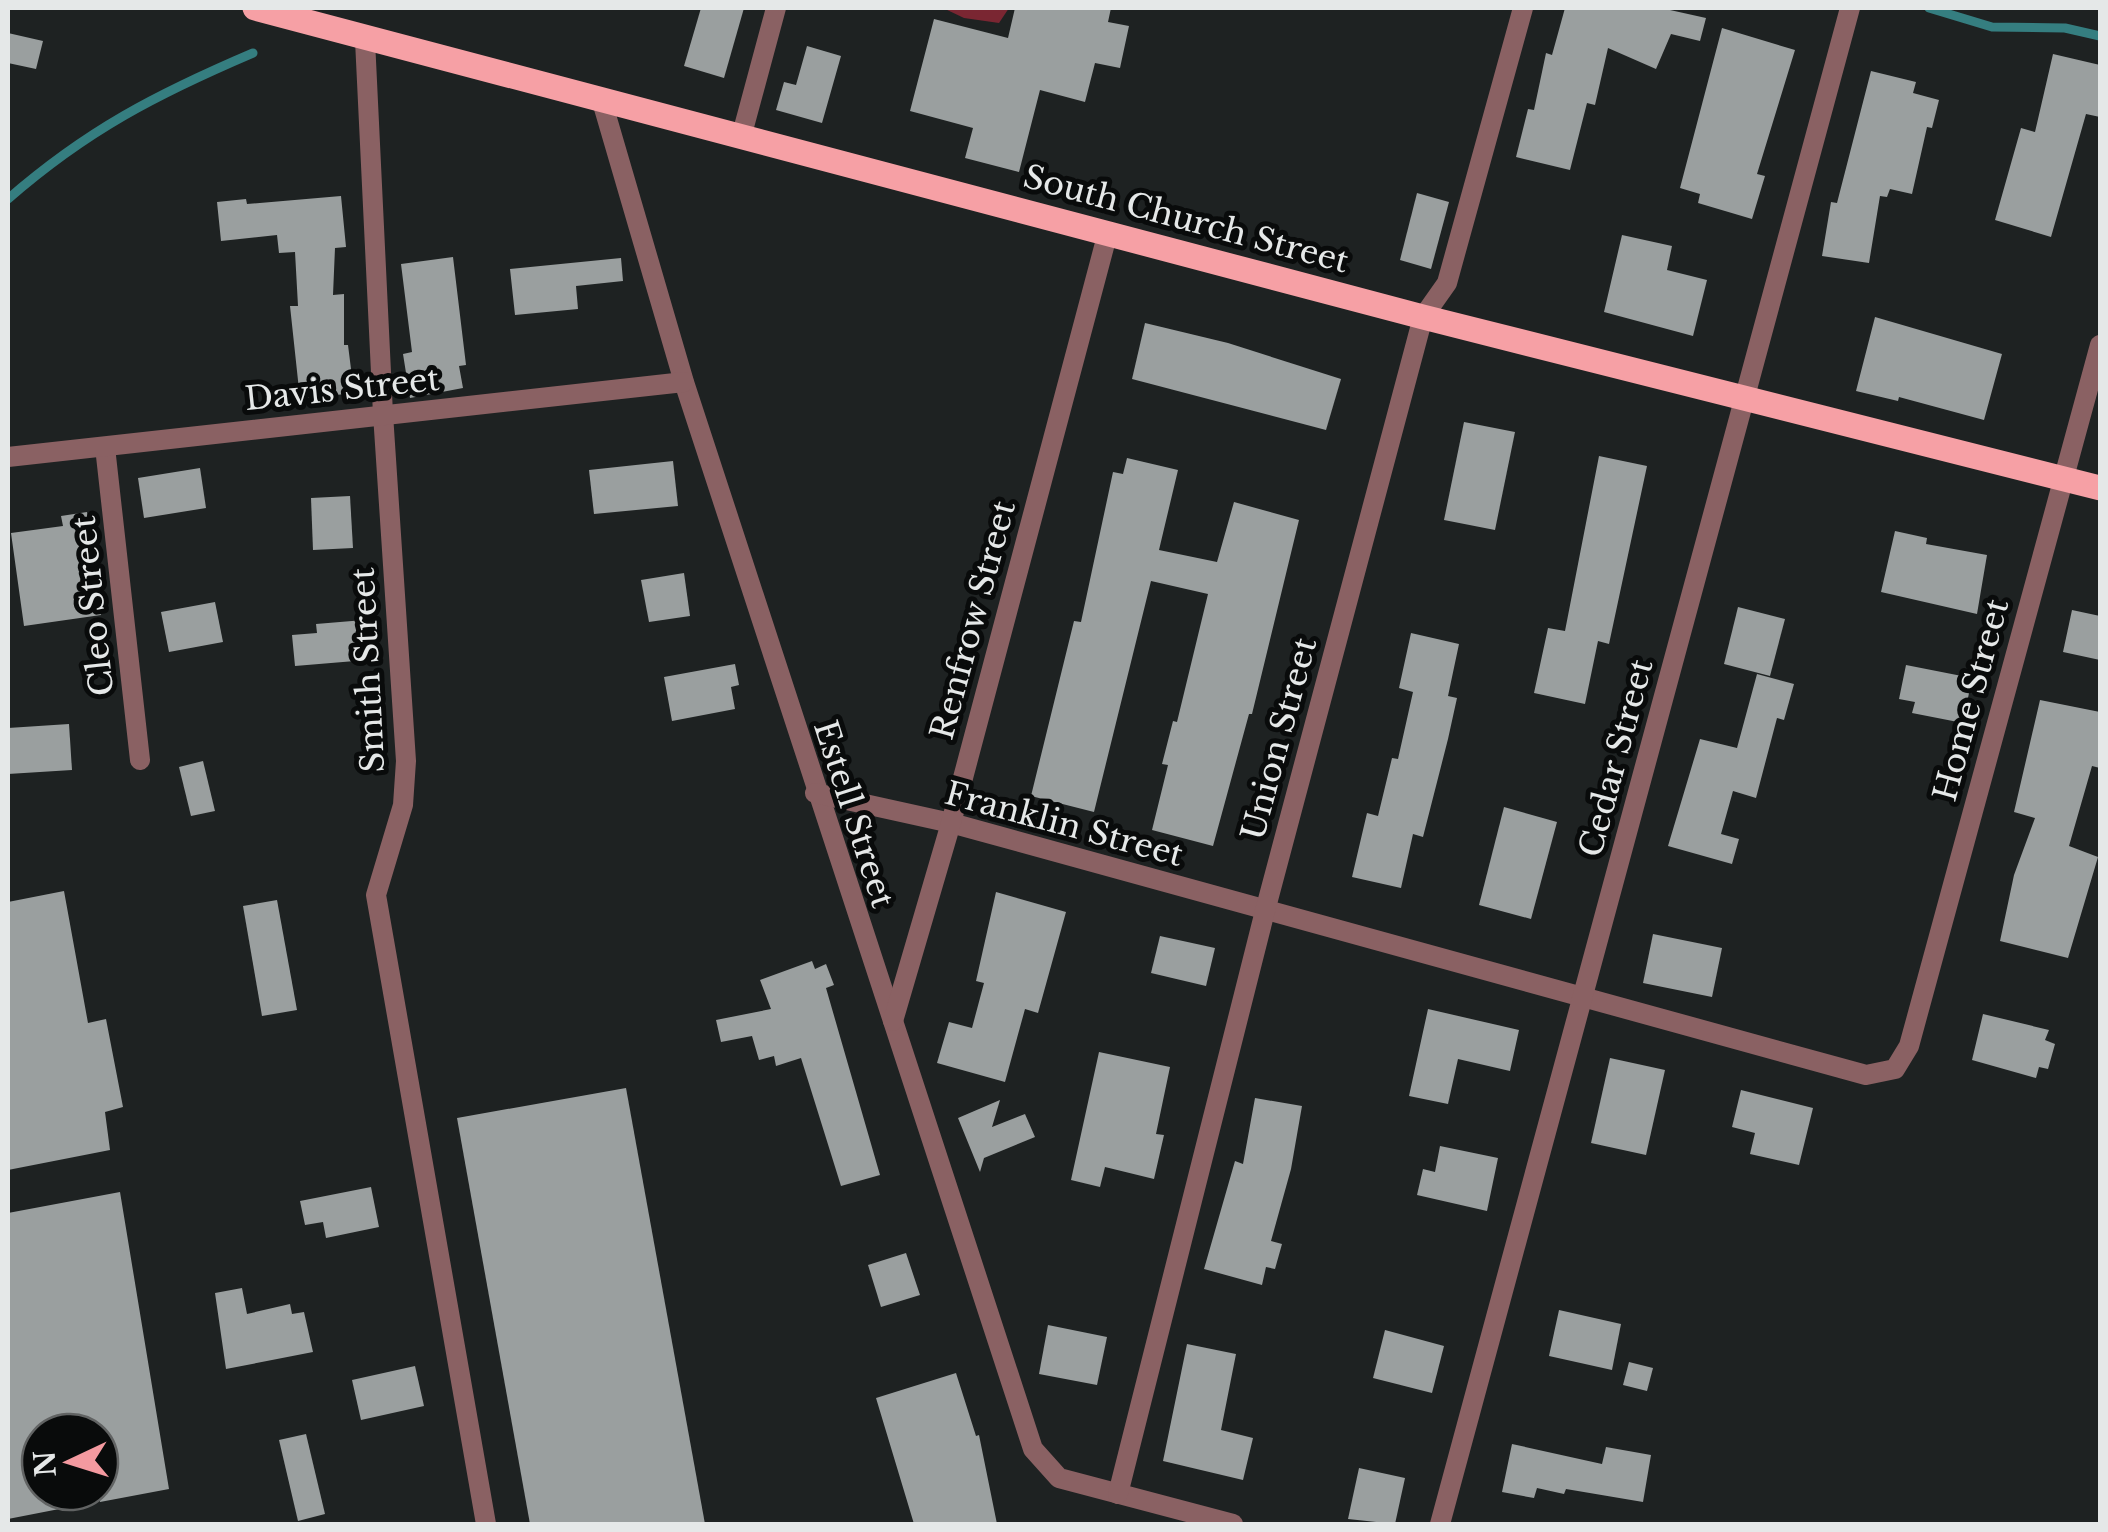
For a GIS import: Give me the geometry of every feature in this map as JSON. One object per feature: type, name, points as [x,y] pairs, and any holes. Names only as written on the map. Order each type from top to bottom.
[{"type":"main road","name":"South Church Street","points":[[255,8],[1423,317],[2100,488]]},
{"type":"street","points":[[742,134],[776,8]]},
{"type":"street","name":"Union Street","points":[[1118,1494],[1264,911],[1423,317],[1447,283],[1523,8]]},
{"type":"street","name":"Cedar Street","points":[[1440,1524],[1850,8]]},
{"type":"street","name":"Smith Street","points":[[365,40],[383,414],[406,761],[403,805],[376,895],[486,1524]]},
{"type":"street","name":"Estell Street","points":[[600,98],[684,382],[815,793],[1033,1449],[1059,1478],[1232,1524]]},
{"type":"street","name":"Renfrow Street","points":[[892,1023],[950,823],[1108,232]]},
{"type":"street","name":"Home Street","points":[[1895,1069],[1909,1046],[2100,345]]},
{"type":"street","name":"Davis Street","points":[[8,457],[684,382]]},
{"type":"street","name":"Cleo Street","points":[[106,446],[140,760]]},
{"type":"street","name":"Franklin Street","points":[[815,793],[950,823],[1264,911],[1585,994],[1866,1075],[1895,1069]]},
{"type":"shaded area","points":[[943,8],[1009,8],[999,23],[964,18]]},
{"type":"building","points":[[701,8],[744,8],[724,78],[684,66]]},
{"type":"building","points":[[1015,8],[1111,8],[1108,22],[1129,26],[1120,68],[1095,63],[1085,102],[1040,90],[1019,172],[965,158],[973,128],[910,111],[934,19],[1008,38]]},
{"type":"building","points":[[1565,8],[1661,8],[1706,18],[1700,41],[1671,34],[1656,69],[1608,48],[1595,105],[1587,103],[1570,170],[1516,157],[1528,109],[1534,110],[1546,53],[1552,55]]},
{"type":"building","points":[[1722,28],[1795,50],[1757,174],[1765,176],[1752,219],[1698,203],[1700,194],[1680,188]]},
{"type":"building","points":[[8,33],[43,41],[36,69],[8,63]]},
{"type":"building","points":[[807,46],[841,56],[822,123],[776,110],[784,82],[796,85]]},
{"type":"building","points":[[2053,54],[2100,65],[2100,117],[2086,114],[2051,237],[1995,220],[2021,128],[2035,132]]},
{"type":"building","points":[[1871,71],[1916,82],[1913,93],[1939,100],[1932,128],[1927,127],[1912,194],[1890,189],[1887,197],[1880,196],[1869,263],[1822,256],[1831,202],[1837,203]]},
{"type":"building","points":[[1417,193],[1449,202],[1431,269],[1400,260]]},
{"type":"building","points":[[341,196],[346,247],[335,248],[333,295],[344,294],[344,345],[348,345],[354,393],[300,399],[290,306],[298,306],[295,252],[279,253],[277,235],[221,241],[217,202],[246,199],[247,204]]},
{"type":"building","points":[[1622,235],[1672,246],[1667,270],[1707,280],[1693,336],[1604,312]]},
{"type":"building","points":[[453,257],[466,365],[459,366],[463,388],[410,398],[403,354],[412,352],[401,264]]},
{"type":"building","points":[[621,258],[623,281],[576,286],[578,309],[515,315],[510,269]]},
{"type":"building","points":[[1875,317],[2002,354],[1984,420],[1899,397],[1898,401],[1856,391]]},
{"type":"building","points":[[1145,323],[1228,343],[1341,379],[1326,430],[1132,379]]},
{"type":"building","points":[[1464,422],[1515,432],[1495,530],[1444,520]]},
{"type":"building","points":[[1599,456],[1647,466],[1609,644],[1598,641],[1585,704],[1534,693],[1548,628],[1565,631]]},
{"type":"building","points":[[1127,458],[1178,470],[1159,550],[1217,562],[1234,502],[1299,520],[1252,714],[1213,846],[1152,830],[1168,765],[1162,764],[1173,721],[1177,722],[1208,594],[1151,581],[1094,812],[1031,796],[1074,621],[1081,622],[1113,472],[1123,474]]},
{"type":"building","points":[[673,461],[678,506],[594,514],[589,470]]},
{"type":"building","points":[[200,468],[206,508],[144,518],[138,478]]},
{"type":"building","points":[[350,496],[353,548],[313,550],[311,498]]},
{"type":"building","points":[[87,512],[101,615],[24,626],[11,533],[63,526],[61,516]]},
{"type":"building","points":[[1895,531],[1927,538],[1926,544],[1987,555],[1977,614],[1881,592]]},
{"type":"building","points":[[684,573],[690,616],[649,622],[641,580]]},
{"type":"building","points":[[215,602],[223,642],[169,652],[161,612]]},
{"type":"building","points":[[1738,607],[1785,619],[1770,676],[1724,664]]},
{"type":"building","points":[[2072,610],[2100,616],[2100,660],[2063,652]]},
{"type":"building","points":[[364,620],[367,660],[295,666],[292,635],[317,633],[316,624]]},
{"type":"building","points":[[1411,633],[1459,644],[1448,696],[1457,698],[1423,837],[1413,834],[1401,888],[1352,877],[1367,813],[1378,816],[1392,758],[1398,759],[1413,692],[1399,688]]},
{"type":"building","points":[[735,664],[739,685],[731,687],[735,709],[672,721],[664,677]]},
{"type":"building","points":[[1906,665],[1972,678],[1963,723],[1912,713],[1915,702],[1899,699]]},
{"type":"building","points":[[1757,674],[1794,684],[1784,720],[1777,718],[1756,798],[1733,791],[1721,834],[1739,839],[1732,864],[1668,846],[1700,739],[1737,748]]},
{"type":"building","points":[[2040,700],[2100,712],[2100,768],[2092,766],[2069,846],[2098,857],[2068,958],[2000,941],[2014,875],[2035,818],[2014,812]]},
{"type":"building","points":[[69,724],[72,770],[8,774],[8,728]]},
{"type":"building","points":[[203,761],[215,811],[191,816],[179,767]]},
{"type":"building","points":[[1504,807],[1557,822],[1531,919],[1479,905]]},
{"type":"building","points":[[64,891],[88,1023],[106,1019],[123,1107],[105,1112],[110,1150],[8,1170],[8,902]]},
{"type":"building","points":[[996,892],[1066,912],[1038,1013],[1025,1009],[1005,1082],[937,1063],[949,1022],[972,1028],[984,983],[976,981]]},
{"type":"building","points":[[277,900],[297,1010],[262,1016],[243,906]]},
{"type":"building","points":[[1653,934],[1722,948],[1712,997],[1643,983]]},
{"type":"building","points":[[1160,936],[1215,948],[1206,986],[1151,973]]},
{"type":"building","points":[[812,961],[815,969],[826,964],[834,985],[826,988],[880,1175],[841,1186],[801,1058],[776,1066],[774,1056],[759,1060],[752,1036],[721,1042],[716,1020],[771,1009],[760,980]]},
{"type":"building","points":[[1428,1009],[1519,1030],[1510,1071],[1458,1059],[1448,1104],[1409,1096]]},
{"type":"building","points":[[1983,1014],[2049,1030],[2045,1040],[2055,1044],[2048,1069],[2039,1067],[2036,1078],[1972,1060]]},
{"type":"building","points":[[1099,1052],[1170,1067],[1156,1134],[1164,1135],[1154,1179],[1105,1167],[1100,1187],[1071,1180]]},
{"type":"building","points":[[1610,1058],[1665,1070],[1646,1155],[1591,1143]]},
{"type":"building","points":[[626,1088],[705,1524],[530,1524],[457,1118]]},
{"type":"building","points":[[1741,1090],[1813,1108],[1799,1165],[1750,1154],[1755,1133],[1732,1127]]},
{"type":"building","points":[[1255,1098],[1302,1106],[1291,1169],[1271,1241],[1282,1244],[1275,1269],[1266,1267],[1262,1285],[1204,1269],[1235,1161],[1243,1164]]},
{"type":"building","points":[[1000,1100],[992,1127],[1025,1114],[1035,1137],[984,1158],[980,1172],[958,1118]]},
{"type":"building","points":[[1440,1146],[1498,1158],[1487,1211],[1417,1195],[1423,1169],[1435,1172]]},
{"type":"building","points":[[371,1187],[379,1227],[326,1238],[323,1222],[305,1225],[300,1201]]},
{"type":"building","points":[[120,1192],[169,1489],[120,1498],[120,1412],[20,1412],[20,1512],[44,1512],[8,1519],[8,1213]]},
{"type":"building","points":[[906,1253],[920,1295],[881,1307],[868,1265]]},
{"type":"building","points":[[242,1288],[247,1314],[290,1304],[292,1314],[304,1312],[313,1352],[226,1369],[215,1293]]},
{"type":"building","points":[[1559,1310],[1621,1324],[1612,1370],[1549,1356]]},
{"type":"building","points":[[1048,1325],[1107,1337],[1097,1385],[1039,1374]]},
{"type":"building","points":[[1385,1330],[1444,1346],[1432,1393],[1373,1378]]},
{"type":"building","points":[[1187,1344],[1236,1354],[1221,1430],[1253,1438],[1243,1480],[1163,1461]]},
{"type":"building","points":[[1629,1362],[1653,1368],[1647,1391],[1623,1385]]},
{"type":"building","points":[[415,1366],[424,1406],[361,1420],[352,1380]]},
{"type":"building","points":[[956,1373],[976,1436],[979,1435],[997,1524],[914,1524],[876,1398]]},
{"type":"building","points":[[306,1434],[325,1514],[298,1521],[279,1440]]},
{"type":"building","points":[[1512,1444],[1602,1464],[1606,1447],[1651,1455],[1643,1502],[1566,1489],[1564,1494],[1537,1488],[1534,1498],[1502,1492]]},
{"type":"building","points":[[1359,1468],[1405,1478],[1395,1524],[1348,1519]]},
{"type":"waterway","points":[[1929,8],[1992,27],[2065,28],[2100,36]]},
{"type":"waterway","points":[[8,199],[66,153],[124,115],[253,53]]}]
